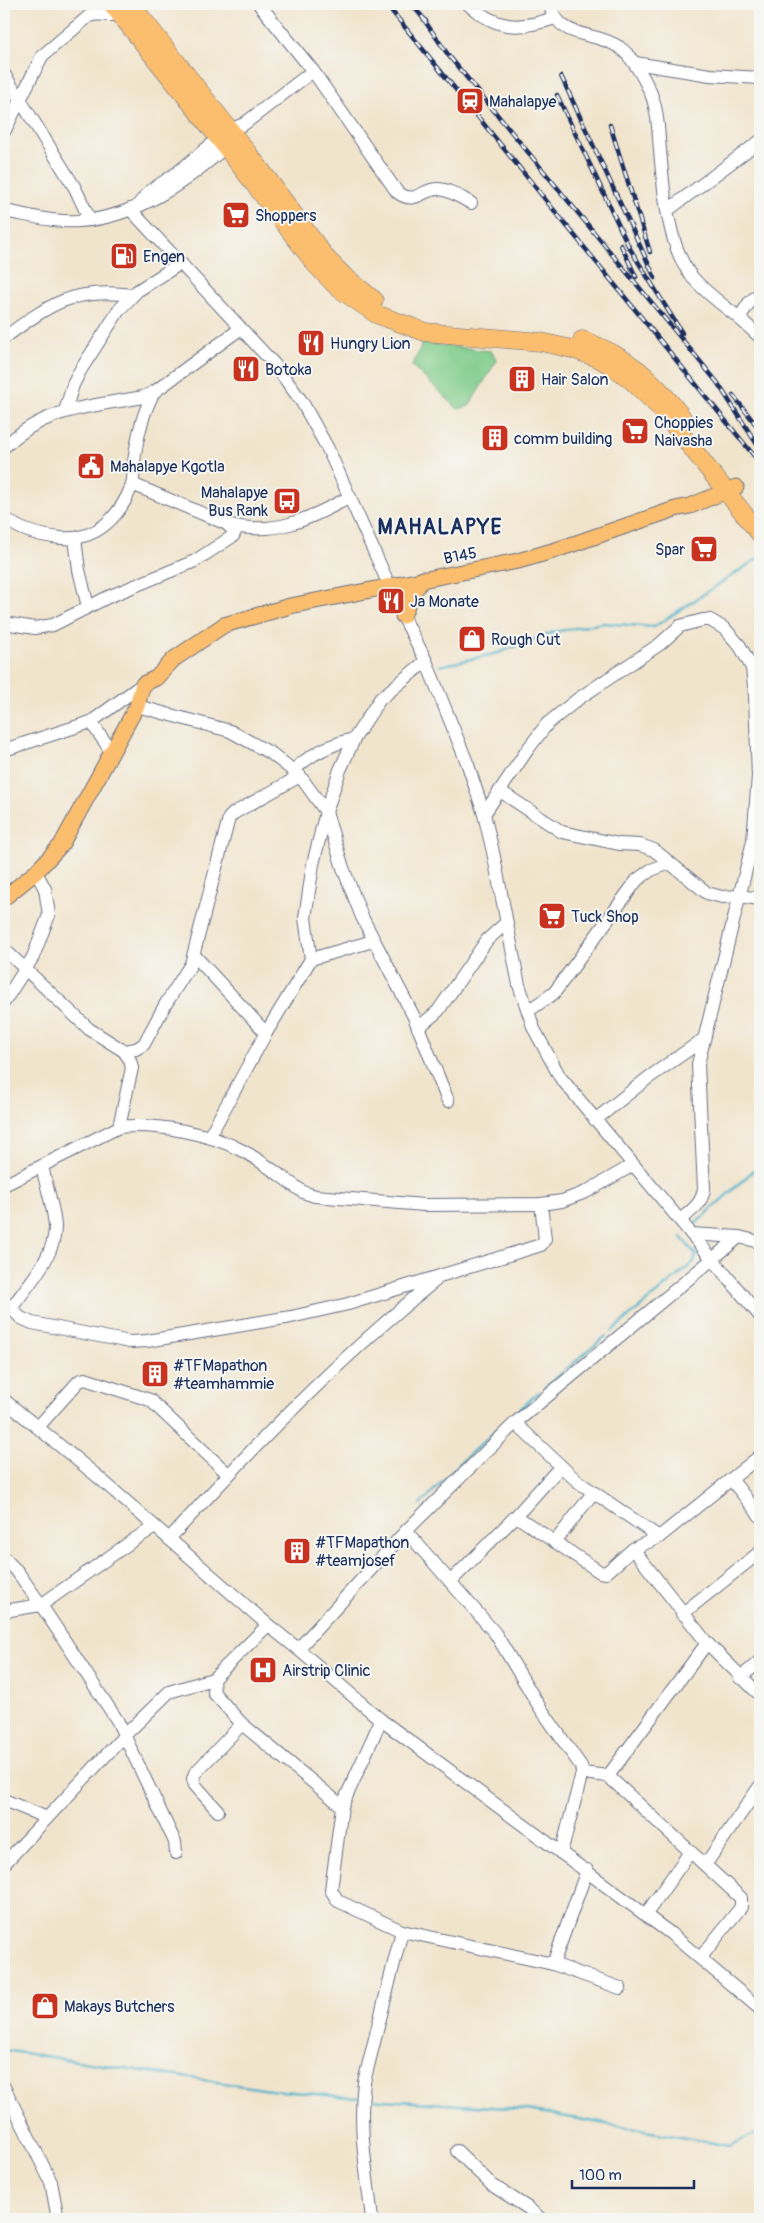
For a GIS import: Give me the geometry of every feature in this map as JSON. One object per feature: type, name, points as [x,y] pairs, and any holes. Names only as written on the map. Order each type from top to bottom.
[{"type":"highway","points":[[121,7],[231,136],[326,258],[363,292],[398,313],[428,322],[543,331],[605,348],[640,370],[656,385],[760,534]]},
{"type":"highway","points":[[728,486],[760,516]]},
{"type":"main road","name":"B145","points":[[143,684],[156,678],[174,659],[224,625],[276,610],[389,586],[518,562],[675,509],[728,486]]},
{"type":"main road","points":[[403,616],[411,594],[423,580]]},
{"type":"main road","points":[[4,898],[36,872],[61,845],[137,706],[143,684]]},
{"type":"street","points":[[258,4],[313,71],[397,192],[414,198],[432,190],[443,189],[471,203]]},
{"type":"street","points":[[468,4],[493,22],[503,26],[536,24],[555,18]]},
{"type":"street","points":[[549,4],[555,18],[570,32],[598,37],[620,48],[635,63],[650,89],[654,101],[673,238],[687,270],[705,290],[760,337]]},
{"type":"street","points":[[4,132],[38,62],[48,50],[89,16],[99,13],[107,16],[121,7]]},
{"type":"street","points":[[635,63],[710,75],[760,78]]},
{"type":"street","points":[[4,211],[62,221],[90,220],[160,197],[231,136],[313,71]]},
{"type":"street","points":[[4,74],[19,101],[61,164],[90,220]]},
{"type":"street","points":[[668,210],[760,141]]},
{"type":"street","points":[[134,207],[180,262],[275,365],[302,402],[328,449],[389,586],[426,661],[468,765],[494,852],[519,985],[534,1029],[560,1077],[760,1316]]},
{"type":"street","points":[[65,411],[72,385],[83,364],[119,310],[133,295],[180,262]]},
{"type":"street","points":[[4,338],[38,313],[60,301],[82,294],[102,292],[133,295]]},
{"type":"street","points":[[739,318],[749,303],[760,293]]},
{"type":"street","points":[[4,447],[25,429],[47,417],[65,411],[143,397],[154,392],[240,329]]},
{"type":"street","points":[[4,517],[11,523],[28,531],[47,536],[75,539],[91,534],[108,523],[120,509],[132,484],[141,421],[154,392]]},
{"type":"street","points":[[132,484],[227,524],[252,529],[286,526],[350,496]]},
{"type":"street","points":[[4,623],[44,627],[68,618],[108,597],[195,560],[217,548],[233,536],[234,532],[227,524]]},
{"type":"street","points":[[75,539],[79,570],[88,607]]},
{"type":"street","points":[[484,814],[538,735],[578,699],[634,663],[680,626],[710,620],[725,629],[740,646],[752,668],[755,696],[758,776],[753,841],[697,1074],[703,1198],[698,1205],[680,1220]]},
{"type":"street","points":[[209,1137],[266,1033],[311,959],[305,918],[314,864],[326,812],[340,770],[354,739],[380,699],[426,661]]},
{"type":"street","points":[[4,750],[91,722],[143,684]]},
{"type":"street","points":[[137,706],[230,731],[272,754],[297,773],[326,812],[343,868],[373,941],[418,1028],[448,1101]]},
{"type":"street","points":[[91,722],[112,751]]},
{"type":"street","points":[[124,1052],[136,1050],[144,1044],[165,1005],[185,975],[194,955],[229,818],[297,773],[303,762],[335,743],[354,739]]},
{"type":"street","points":[[500,791],[562,832],[619,844],[640,845],[654,850],[707,893],[722,897],[739,896],[760,899]]},
{"type":"street","points":[[528,1011],[554,993],[637,880],[651,870],[670,862]]},
{"type":"street","points":[[4,1002],[33,957],[49,911],[45,889],[36,872]]},
{"type":"street","points":[[418,1028],[438,1011],[486,940],[506,923]]},
{"type":"street","points":[[311,959],[373,941]]},
{"type":"street","points":[[4,949],[89,1029],[124,1052],[130,1060],[132,1068],[119,1127]]},
{"type":"street","points":[[194,955],[266,1033]]},
{"type":"street","points":[[595,1120],[648,1078],[704,1039]]},
{"type":"street","points":[[4,1185],[119,1127],[134,1126],[209,1137],[244,1152],[303,1192],[315,1196],[424,1205],[541,1204],[562,1201],[586,1192],[633,1165]]},
{"type":"street","points":[[42,1166],[55,1226],[53,1241],[46,1259],[6,1305],[32,1323],[130,1342],[147,1341],[291,1317],[348,1304],[541,1245],[545,1239],[541,1204]]},
{"type":"street","points":[[692,1234],[739,1237],[760,1242]]},
{"type":"street","points":[[298,1649],[406,1531],[515,1423],[739,1237]]},
{"type":"street","points":[[169,1539],[228,1474],[340,1362],[389,1318],[442,1275]]},
{"type":"street","points":[[38,1427],[79,1381],[85,1379],[150,1400],[228,1474]]},
{"type":"street","points":[[4,1400],[381,1720],[646,1914],[701,1957],[760,2009]]},
{"type":"street","points":[[515,1423],[593,1493],[659,1537]]},
{"type":"street","points":[[516,1516],[600,1572],[606,1573],[633,1549],[659,1537],[760,1456]]},
{"type":"street","points":[[451,1581],[516,1516],[561,1466]]},
{"type":"street","points":[[732,1479],[760,1516]]},
{"type":"street","points":[[555,1542],[593,1493]]},
{"type":"street","points":[[4,1611],[41,1605],[155,1527]]},
{"type":"street","points":[[406,1531],[495,1633],[539,1706],[578,1759],[582,1773],[561,1853]]},
{"type":"street","points":[[633,1549],[682,1614],[707,1643],[760,1696]]},
{"type":"street","points":[[682,1614],[760,1552]]},
{"type":"street","points":[[4,1558],[17,1571],[41,1605],[117,1720],[175,1842],[176,1853]]},
{"type":"street","points":[[4,1864],[124,1736],[169,1692],[213,1679],[268,1625]]},
{"type":"street","points":[[608,1776],[707,1643]]},
{"type":"street","points":[[740,1678],[760,1661]]},
{"type":"street","points":[[213,1679],[214,1694],[242,1724],[342,1806]]},
{"type":"street","points":[[381,1720],[342,1806],[331,1890],[338,1901],[402,1931],[553,1964],[620,1988]]},
{"type":"street","points":[[218,1811],[195,1785],[195,1773],[242,1724]]},
{"type":"street","points":[[582,1773],[608,1776],[741,1898],[741,1907],[701,1957]]},
{"type":"street","points":[[705,1865],[760,1786]]},
{"type":"street","points":[[4,1800],[47,1818]]},
{"type":"street","points":[[646,1914],[690,1852]]},
{"type":"street","points":[[553,1964],[586,1870]]},
{"type":"street","points":[[372,2219],[362,2133],[362,2100],[364,2082],[402,1931]]},
{"type":"street","points":[[4,2087],[51,2182],[58,2219]]},
{"type":"street","points":[[456,2151],[492,2185],[528,2208],[541,2219]]},
{"type":"green space","points":[[423,343],[491,351],[497,360],[469,406],[458,409],[412,366]]},
{"type":"waterway","points":[[440,666],[498,653],[554,632],[603,623],[654,627],[760,557]]},
{"type":"waterway","points":[[693,1226],[754,1170],[760,1167]]},
{"type":"waterway","points":[[612,1331],[694,1262],[696,1255],[681,1237]]},
{"type":"waterway","points":[[545,1387],[606,1336]]},
{"type":"waterway","points":[[420,1505],[461,1462],[539,1392]]},
{"type":"waterway","points":[[4,2050],[270,2090],[359,2098]]},
{"type":"waterway","points":[[367,2099],[522,2109],[730,2146],[760,2131]]},
{"type":"railway","points":[[386,4],[760,463]]},
{"type":"railway","points":[[411,4],[426,21]]},
{"type":"railway","points":[[422,17],[449,56],[717,382],[760,449]]},
{"type":"railway","points":[[561,76],[655,278]]},
{"type":"railway","points":[[557,95],[629,247],[682,333]]},
{"type":"railway","points":[[610,125],[650,252]]},
{"type":"railway","points":[[621,245],[636,277]]},
{"type":"railway","points":[[733,395],[760,430]]},
{"type":"place","name":"Mahalapye","points":[[470,101]]},
{"type":"place","name":"Shoppers","points":[[236,215]]},
{"type":"place","name":"Engen","points":[[124,256]]},
{"type":"place","name":"Hungry Lion","points":[[311,343]]},
{"type":"place","name":"Botoka","points":[[246,369]]},
{"type":"place","name":"Hair Salon","points":[[522,379]]},
{"type":"place","name":"Choppies Naivasha","points":[[635,431]]},
{"type":"place","name":"comm building","points":[[495,438]]},
{"type":"place","name":"Mahalapye Kgotla","points":[[91,466]]},
{"type":"place","name":"Mahalapye Bus Rank","points":[[287,501]]},
{"type":"place","name":"Spar","points":[[704,549]]},
{"type":"place","name":"Ja Monate","points":[[391,601]]},
{"type":"place","name":"Rough Cut","points":[[472,639]]},
{"type":"place","name":"Tuck Shop","points":[[552,916]]},
{"type":"place","name":"#TFMapathon #teamhammie","points":[[155,1374]]},
{"type":"place","name":"#TFMapathon #teamjosef","points":[[297,1551]]},
{"type":"place","name":"Airstrip Clinic","points":[[263,1670]]},
{"type":"place","name":"Makays Butchers","points":[[45,2006]]},
{"type":"district","name":"MAHALAPYE","points":[[440,527]]}]
